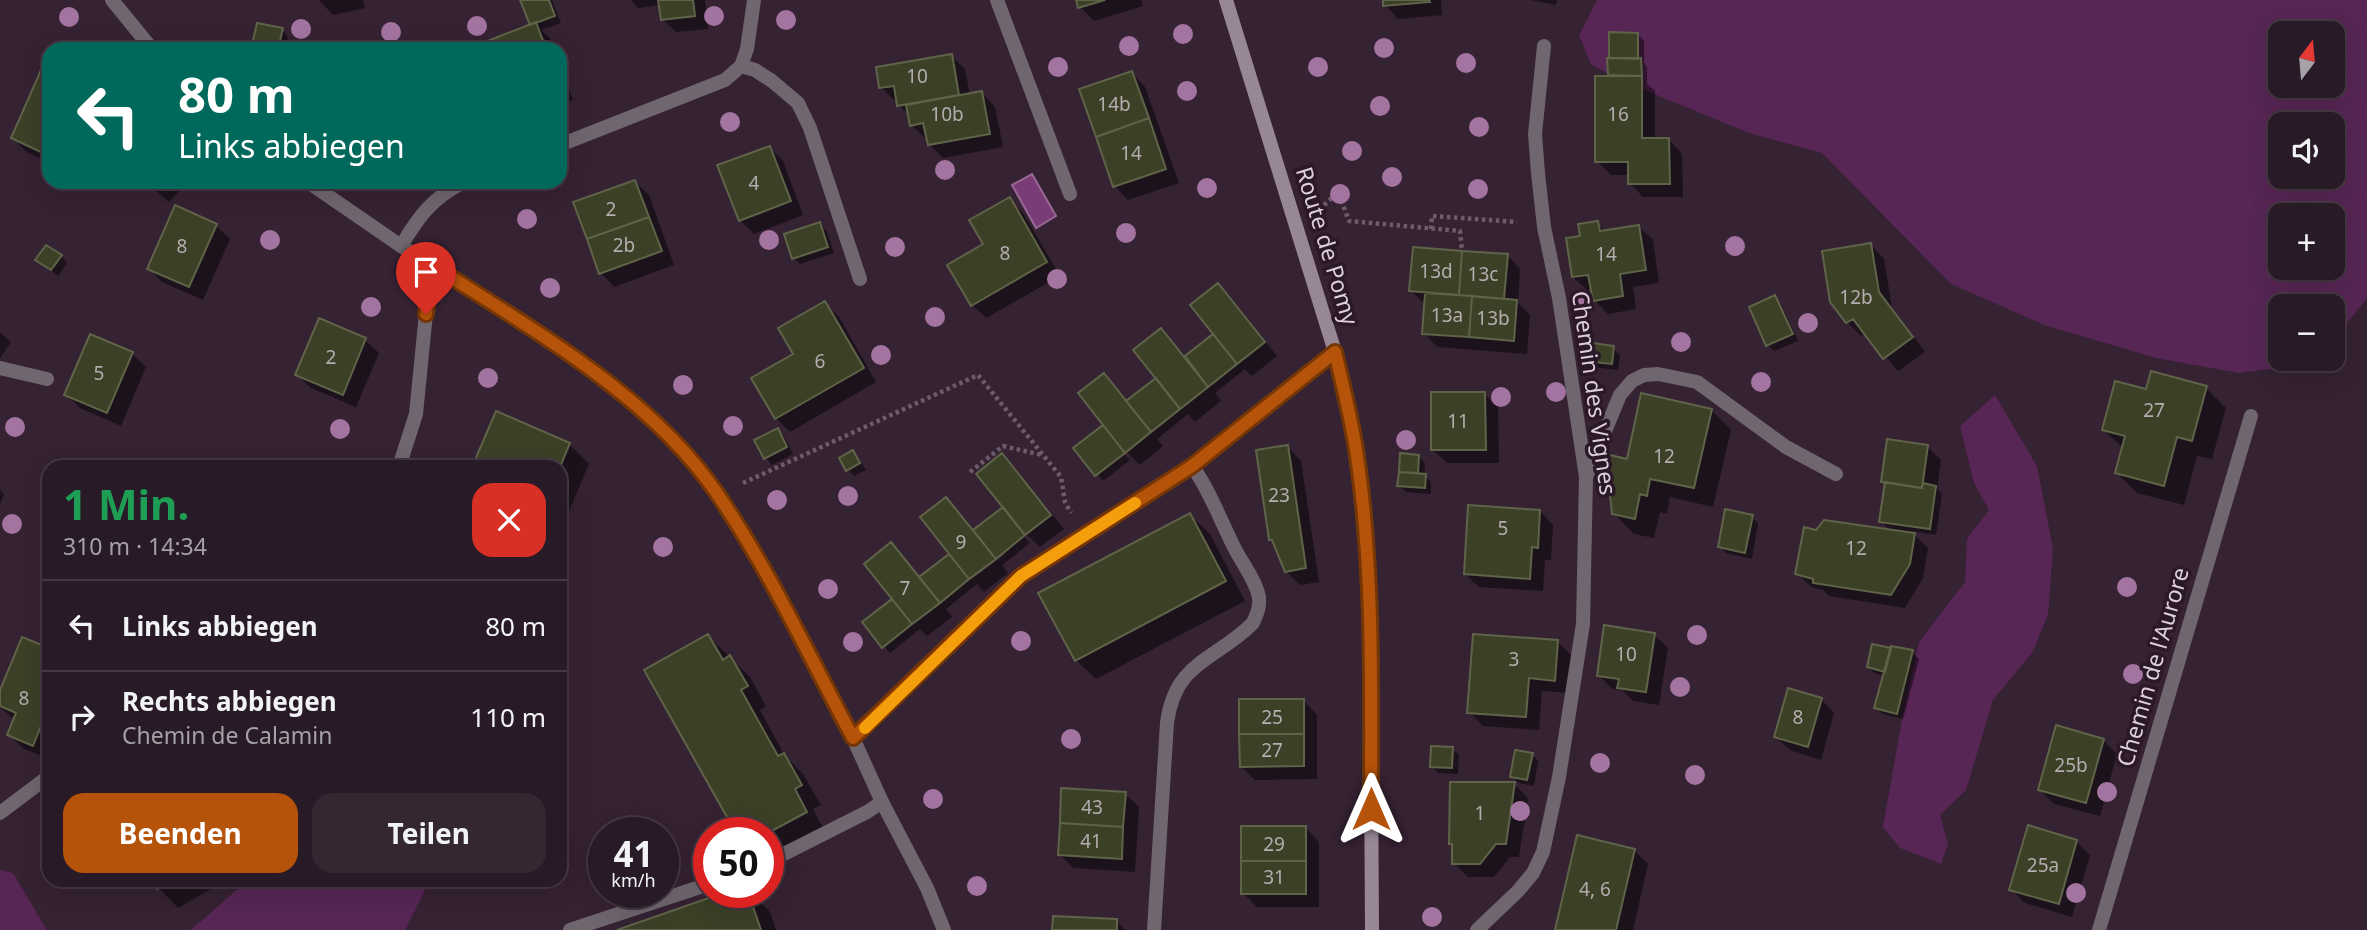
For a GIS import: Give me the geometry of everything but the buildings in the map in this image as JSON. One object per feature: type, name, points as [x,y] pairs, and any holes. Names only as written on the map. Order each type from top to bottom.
[{"type":"main road","name":"Route de Pomy","points":[[1226,0],[1335,352],[1357,454],[1369,580],[1372,930]]},
{"type":"street","points":[[112,0],[146,42]]},
{"type":"street","points":[[567,142],[725,80],[741,66],[747,49],[754,0]]},
{"type":"street","points":[[997,0],[1070,194]]},
{"type":"street","name":"Chemin des Vignes","points":[[1478,930],[1518,891],[1533,873],[1544,852],[1559,777],[1583,624],[1586,478],[1559,298],[1544,228],[1535,134],[1544,46]]},
{"type":"street","points":[[741,66],[772,81],[798,103],[810,128],[860,279]]},
{"type":"street","points":[[318,189],[401,246],[591,368],[648,416],[692,462],[716,491],[766,574],[853,738],[881,802],[927,888],[944,930]]},
{"type":"street","points":[[401,246],[420,214],[448,189]]},
{"type":"street","points":[[401,460],[416,414],[428,293],[440,270]]},
{"type":"street","points":[[853,738],[1021,576],[1192,466],[1335,352]]},
{"type":"street","points":[[0,368],[47,379]]},
{"type":"street","points":[[1586,478],[1620,395],[1632,381],[1644,375],[1658,374],[1697,382],[1786,447],[1836,474]]},
{"type":"street","name":"Chemin de l'Aurore","points":[[2099,930],[2251,416]]},
{"type":"street","points":[[1154,930],[1167,723],[1173,694],[1190,671],[1253,623],[1259,600],[1256,587],[1232,545],[1203,481],[1192,466]]},
{"type":"street","points":[[0,813],[42,781]]},
{"type":"street","points":[[784,854],[867,812],[881,802]]},
{"type":"street","points":[[570,930],[693,889]]},
{"type":"path","points":[[1298,230],[1338,192],[1349,222],[1460,231],[1462,251]]},
{"type":"path","points":[[1432,229],[1432,216],[1526,223]]},
{"type":"path","points":[[736,487],[978,375],[1061,477],[1065,502],[1076,520]]},
{"type":"path","points":[[970,472],[1003,446],[1043,456]]},
{"type":"shaded area","points":[[1597,0],[2367,0],[2367,298],[2345,326],[2345,294],[2268,294],[2268,369],[2239,373],[2156,358],[2044,325],[1951,284],[1822,153],[1749,133],[1642,89],[1641,76],[1614,76],[1591,65],[1579,35]]},
{"type":"shaded area","points":[[1032,174],[1056,216],[1036,228],[1012,185]]},
{"type":"shaded area","points":[[1995,395],[2037,466],[2053,549],[2048,615],[2032,653],[1993,700],[1966,790],[1940,815],[1948,844],[1941,864],[1900,848],[1883,827],[1919,642],[1965,582],[1967,539],[1989,510],[1974,483],[1960,426]]},
{"type":"shaded area","points":[[0,870],[13,873],[47,930],[0,930]]},
{"type":"shaded area","points":[[241,887],[426,887],[405,930],[190,930]]},
{"type":"slow traffic","points":[[865,728],[1021,576],[1135,503]]},
{"type":"route","points":[[426,314],[428,293],[440,270],[591,368],[648,416],[716,491],[766,574],[853,738],[1021,576],[1192,466],[1335,352],[1357,454],[1366,535],[1370,591],[1371,809]]}]
